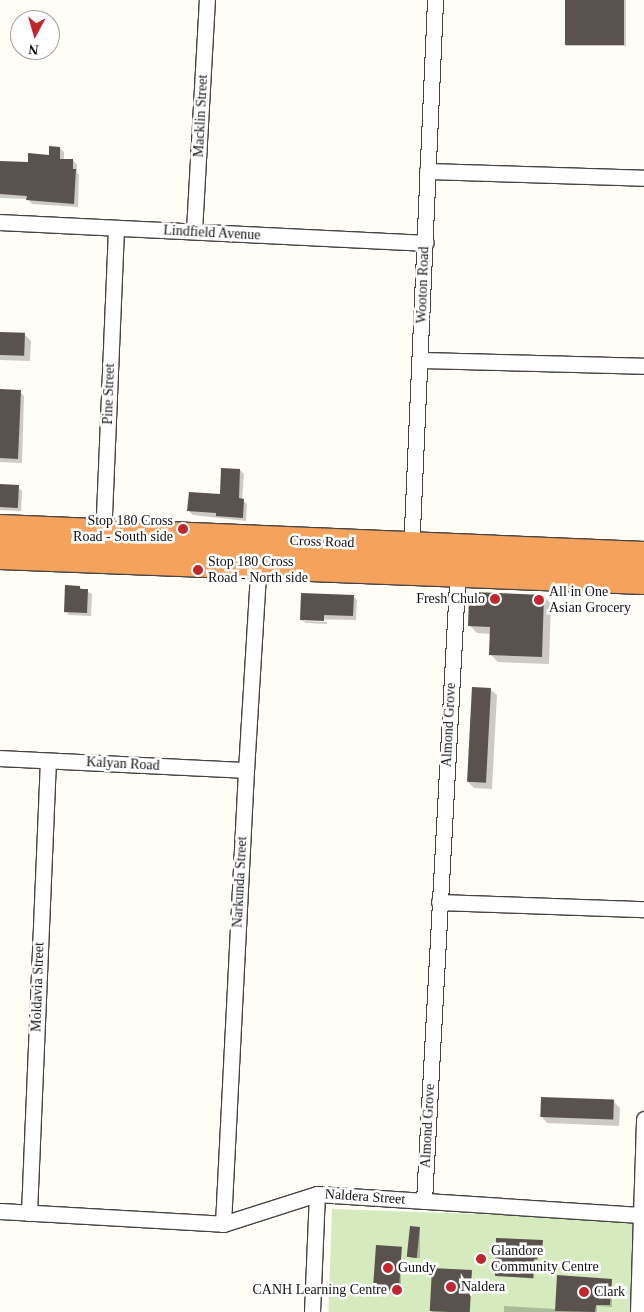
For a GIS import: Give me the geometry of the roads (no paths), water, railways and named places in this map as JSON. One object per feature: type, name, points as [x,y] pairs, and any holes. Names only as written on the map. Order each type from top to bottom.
[{"type":"highway","name":"Cross Road","points":[[0,529],[103,546]]},
{"type":"highway","name":"Cross Road","points":[[0,555],[103,546],[260,552],[458,561],[644,580]]},
{"type":"highway","name":"Cross Road","points":[[458,561],[644,556]]},
{"type":"street","name":"Macklin Street","points":[[194,231],[207,0]]},
{"type":"street","name":"Wooton Road","points":[[411,558],[435,0]]},
{"type":"street","points":[[427,171],[644,178]]},
{"type":"street","name":"Lindfield Avenue","points":[[0,222],[425,243]]},
{"type":"street","name":"Pine Street","points":[[103,546],[116,228]]},
{"type":"street","points":[[420,360],[644,366]]},
{"type":"street","name":"Narkunda Street","points":[[223,1224],[246,770],[260,552]]},
{"type":"street","name":"Almond Grove","points":[[424,1201],[458,561]]},
{"type":"street","name":"Kalyan Road","points":[[0,758],[246,770]]},
{"type":"street","name":"Moldavia Street","points":[[28,1213],[48,761]]},
{"type":"street","points":[[439,902],[644,909]]},
{"type":"street","points":[[638,1312],[643,1215],[644,1118]]},
{"type":"street","points":[[312,1312],[317,1194]]},
{"type":"street","name":"Naldera Street","points":[[0,1211],[223,1224],[317,1194],[643,1215]]},
{"type":"place","name":"Stop 180 Cross Road - South side","points":[[183,529]]},
{"type":"place","name":"Stop 180 Cross Road - North side","points":[[198,570]]},
{"type":"place","name":"Fresh Chulo","points":[[495,599]]},
{"type":"place","name":"All in One Asian Grocery","points":[[539,600]]},
{"type":"place","name":"Glandore Community Centre","points":[[481,1259]]},
{"type":"place","name":"Gundy","points":[[388,1268]]},
{"type":"place","name":"Naldera","points":[[451,1287]]},
{"type":"place","name":"CANH Learning Centre","points":[[397,1290]]},
{"type":"place","name":"Clark","points":[[584,1292]]}]
